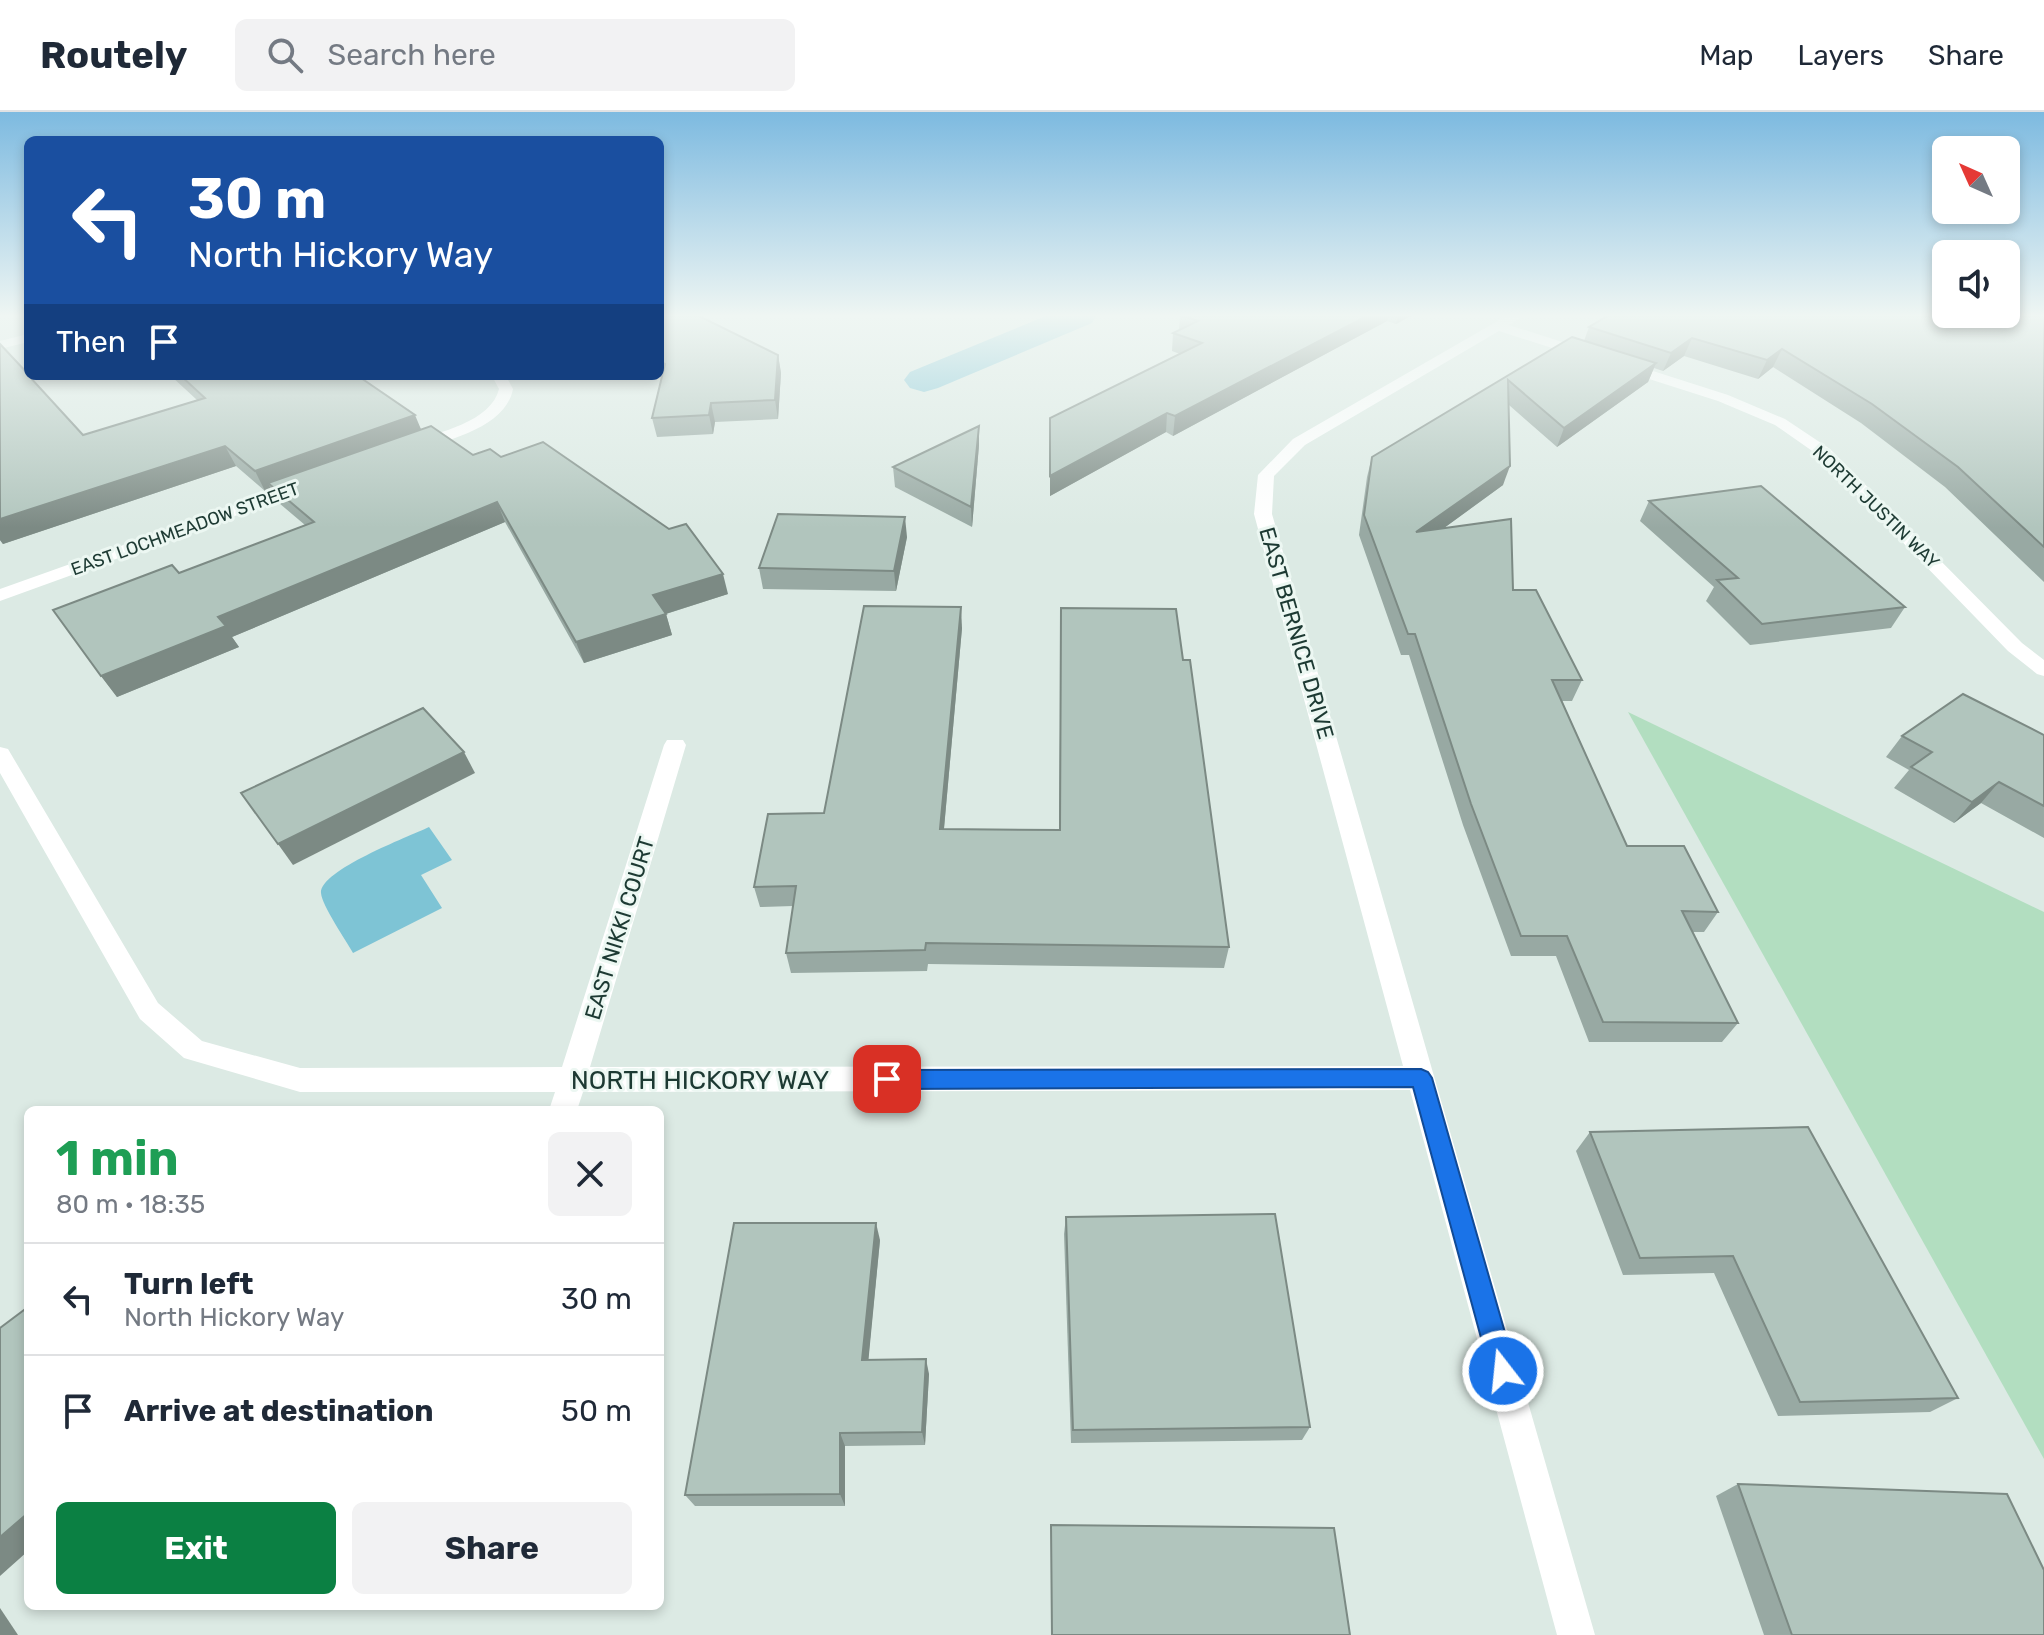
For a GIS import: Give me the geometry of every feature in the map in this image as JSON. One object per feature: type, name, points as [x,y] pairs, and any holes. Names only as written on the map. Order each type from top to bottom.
[{"type":"street","points":[[397,452],[461,429],[502,405],[508,394],[507,386]]},
{"type":"street","name":"EAST BERNICE DRIVE","points":[[1395,386],[1299,442],[1266,475],[1263,514],[1421,1078]]},
{"type":"street","name":"NORTH JUSTIN WAY","points":[[1686,386],[1780,422],[1824,452],[2015,647],[2044,670]]},
{"type":"street","name":"EAST LOCHMEADOW STREET","points":[[0,595],[323,479]]},
{"type":"street","name":"EAST NIKKI COURT","points":[[564,1106],[675,745]]},
{"type":"street","name":"NORTH HICKORY WAY","points":[[0,754],[149,1011],[194,1050],[300,1080],[1421,1078]]},
{"type":"street","points":[[1421,1078],[1576,1635]]},
{"type":"green space","points":[[1628,712],[2044,912],[2044,1459]]},
{"type":"water","points":[[429,827],[452,860],[421,875],[442,908],[353,953],[322,899],[324,884],[349,865]]},
{"type":"building","points":[[0,386],[38,386],[83,435],[205,398],[192,386],[373,386],[415,415],[255,471],[225,446],[0,519]]},
{"type":"building","points":[[660,386],[776,386],[775,400],[711,403],[709,415],[652,418]]},
{"type":"building","points":[[1115,386],[1232,386],[1175,416],[1167,413],[1050,476],[1050,418]]},
{"type":"building","points":[[1490,386],[1508,386],[1510,466],[1416,532],[1511,519],[1513,590],[1536,590],[1582,680],[1552,680],[1627,846],[1684,846],[1718,912],[1682,911],[1738,1023],[1603,1022],[1567,936],[1521,936],[1471,804],[1415,634],[1408,634],[1364,515],[1372,457]]},
{"type":"building","points":[[1515,386],[1623,386],[1564,428]]},
{"type":"building","points":[[1843,386],[2044,386],[2044,547],[1958,467]]},
{"type":"building","points":[[431,426],[473,455],[490,449],[501,457],[543,442],[669,529],[686,524],[723,574],[653,595],[666,614],[576,642],[497,502],[218,617],[226,626],[101,676],[53,610],[172,565],[179,573],[314,522],[268,483]]},
{"type":"building","points":[[979,426],[971,507],[893,467]]},
{"type":"building","points":[[1761,486],[1905,607],[1762,624],[1717,580],[1738,578],[1649,501]]},
{"type":"building","points":[[778,514],[905,517],[894,571],[759,568]]},
{"type":"building","points":[[864,606],[961,607],[940,829],[1060,830],[1061,608],[1176,609],[1183,660],[1190,660],[1229,947],[926,943],[925,950],[786,953],[796,886],[754,887],[768,814],[824,813]]},
{"type":"building","points":[[1963,694],[2044,735],[2044,806],[1999,782],[1972,802],[1911,767],[1932,752],[1902,736]]},
{"type":"building","points":[[423,708],[464,752],[278,844],[241,793]]},
{"type":"building","points":[[1808,1127],[1958,1398],[1800,1402],[1733,1256],[1640,1258],[1590,1132]]},
{"type":"building","points":[[1275,1214],[1310,1427],[1073,1430],[1066,1217]]},
{"type":"building","points":[[734,1223],[876,1223],[862,1360],[926,1359],[922,1432],[840,1433],[840,1494],[685,1495]]},
{"type":"building","points":[[24,1310],[24,1516],[0,1537],[0,1328]]},
{"type":"building","points":[[1738,1484],[2007,1494],[2044,1570],[2044,1635],[1792,1635]]},
{"type":"building","points":[[1051,1525],[1334,1528],[1350,1635],[1052,1635]]},
{"type":"route","points":[[887,1079],[1421,1078],[1503,1371]]}]
